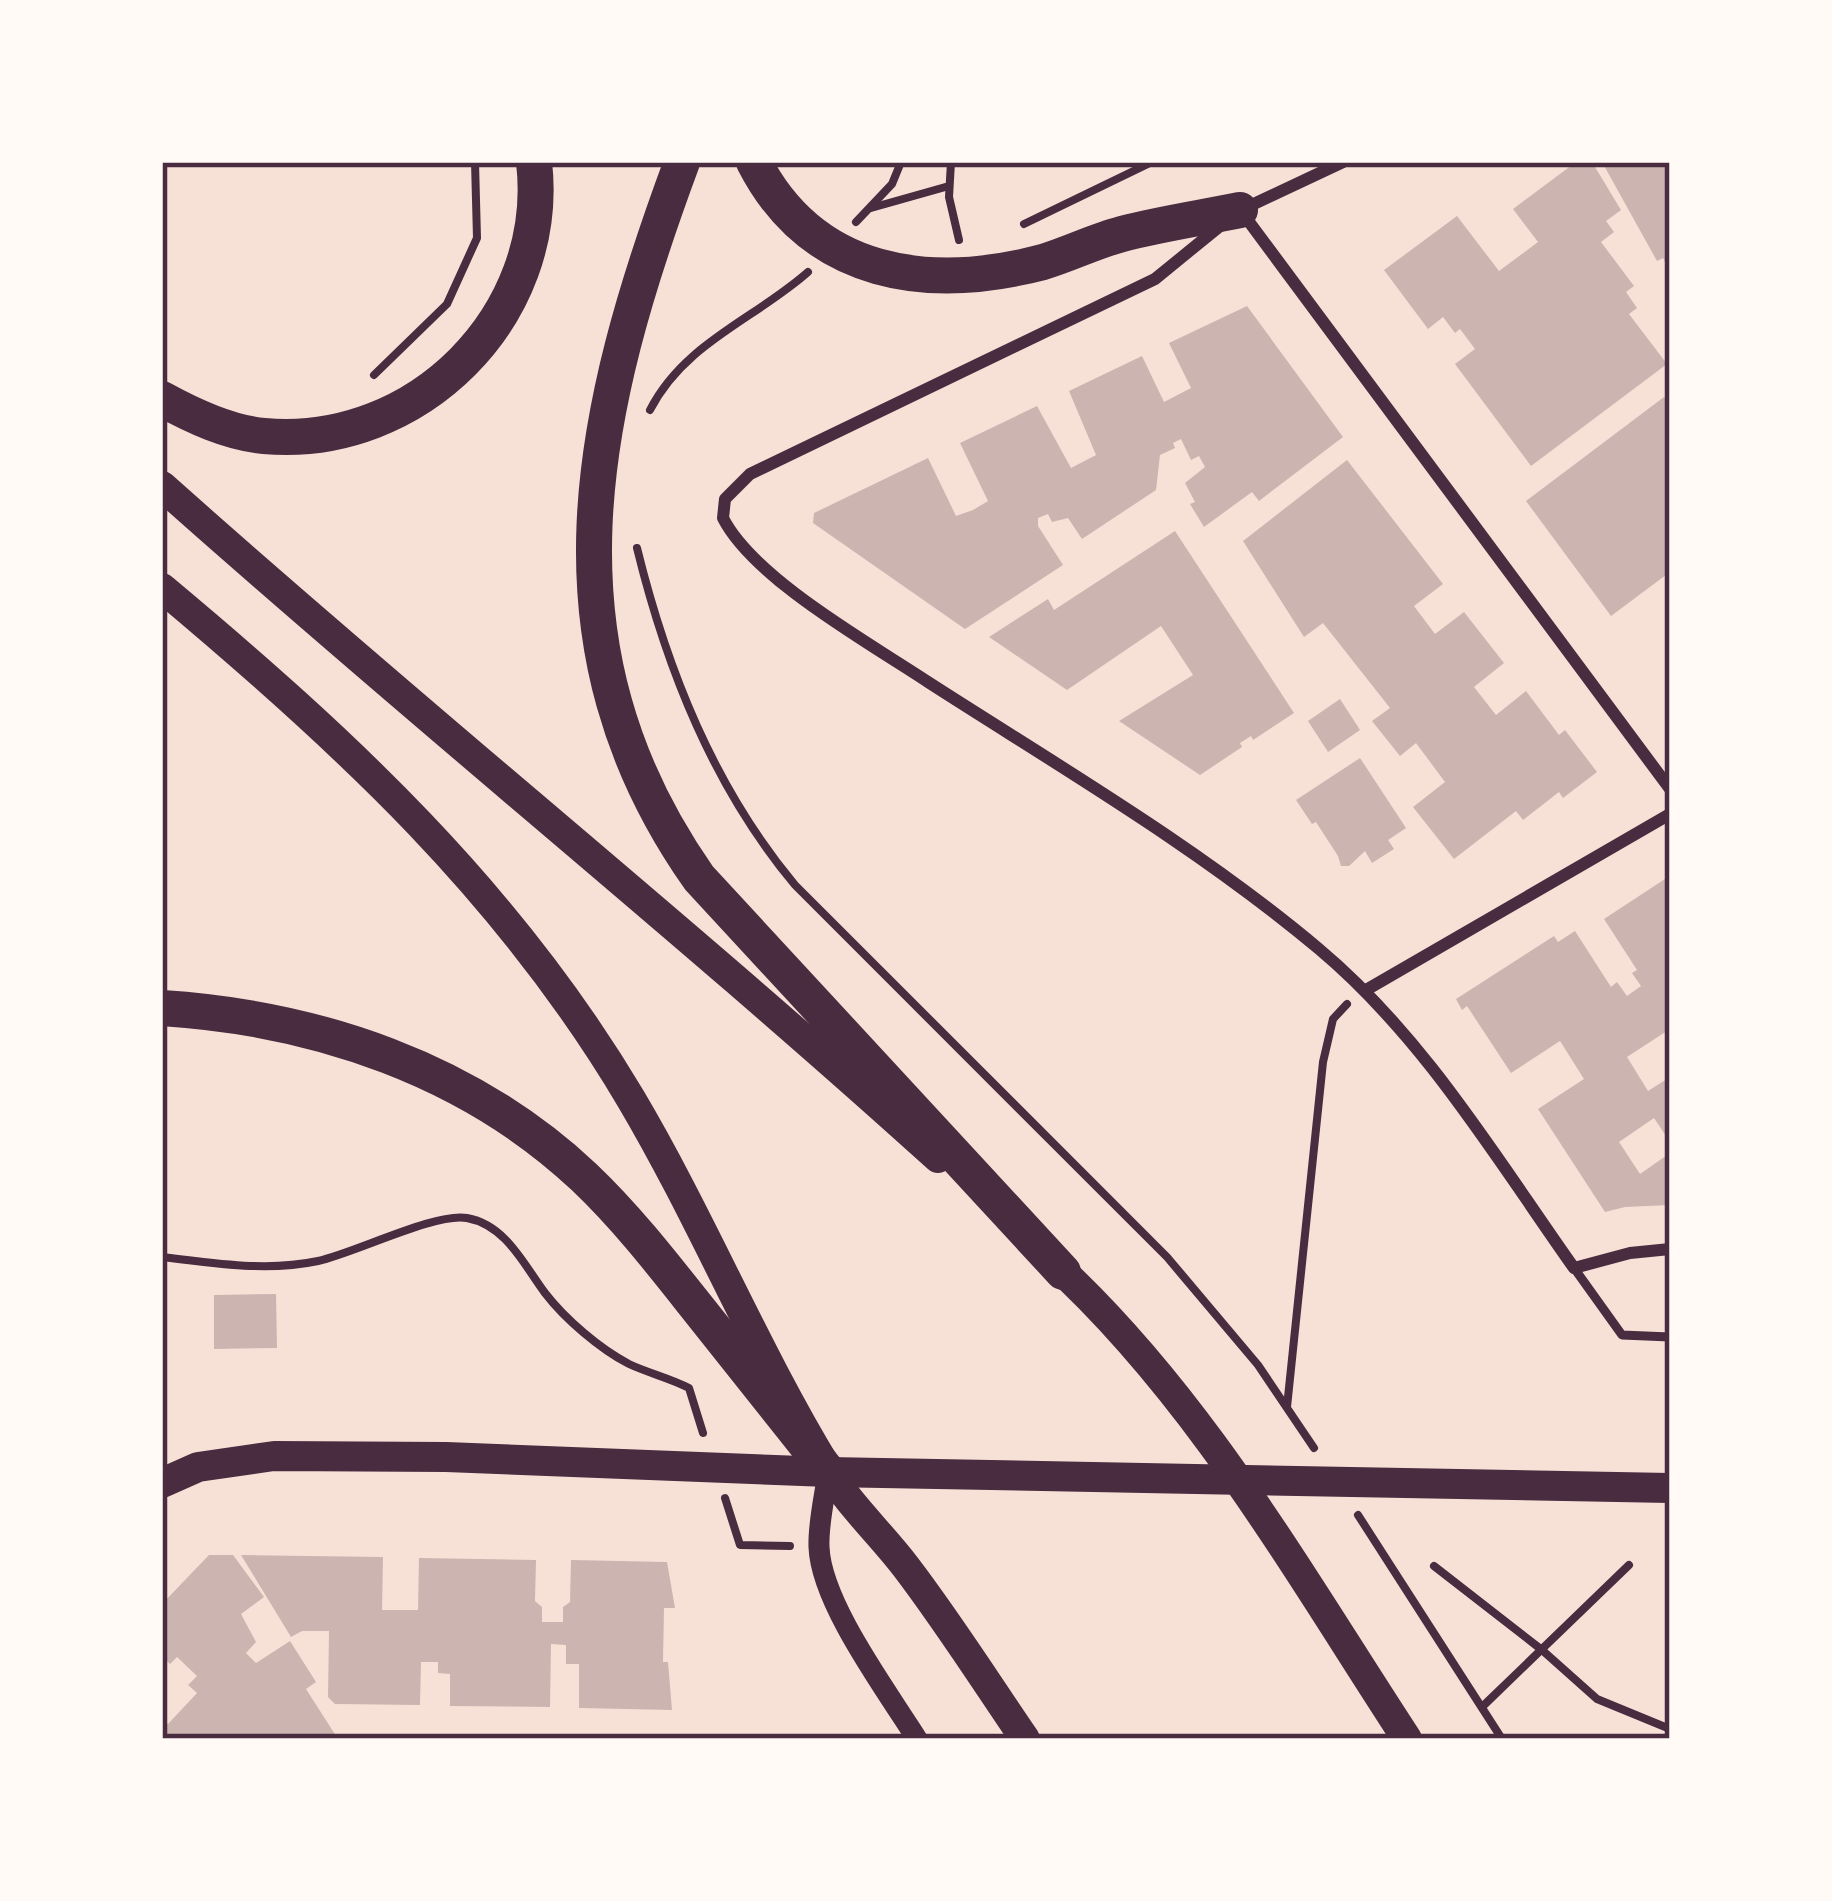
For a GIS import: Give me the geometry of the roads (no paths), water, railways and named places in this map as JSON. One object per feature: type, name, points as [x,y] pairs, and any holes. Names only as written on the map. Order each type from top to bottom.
[{"type":"highway","points":[[162,399],[231,429],[292,437],[365,424],[432,391],[475,351],[511,297],[532,232],[534,162]]},
{"type":"highway","points":[[682,162],[637,300],[601,440],[594,487],[597,626],[617,716],[660,816],[700,878],[754,942],[1064,1272]]},
{"type":"highway","points":[[754,162],[792,214],[833,248],[904,274],[964,275],[1045,261],[1118,234],[1240,210]]},
{"type":"highway","points":[[162,1008],[237,1014],[352,1042],[404,1061],[510,1119],[587,1180],[644,1241],[828,1472]]},
{"type":"main road","points":[[162,486],[334,639],[787,1023],[1064,1272],[1168,1389],[1406,1739]]},
{"type":"main road","points":[[162,588],[383,783],[458,861],[551,976],[632,1100],[828,1472],[921,1587],[1024,1739]]},
{"type":"main road","points":[[162,1483],[210,1464],[274,1456],[1670,1488]]},
{"type":"street","points":[[1343,162],[1240,210],[1155,279],[751,473],[725,499],[722,509],[728,527],[809,604],[1212,868],[1366,990],[1448,1090],[1574,1268],[1630,1253],[1670,1250]]},
{"type":"street","points":[[1240,210],[1670,789]]},
{"type":"street","points":[[1366,990],[1670,814]]},
{"type":"street","points":[[828,1472],[819,1547],[824,1569],[852,1634],[917,1739]]},
{"type":"lane","points":[[1574,1268],[1622,1335],[1670,1337]]}]
